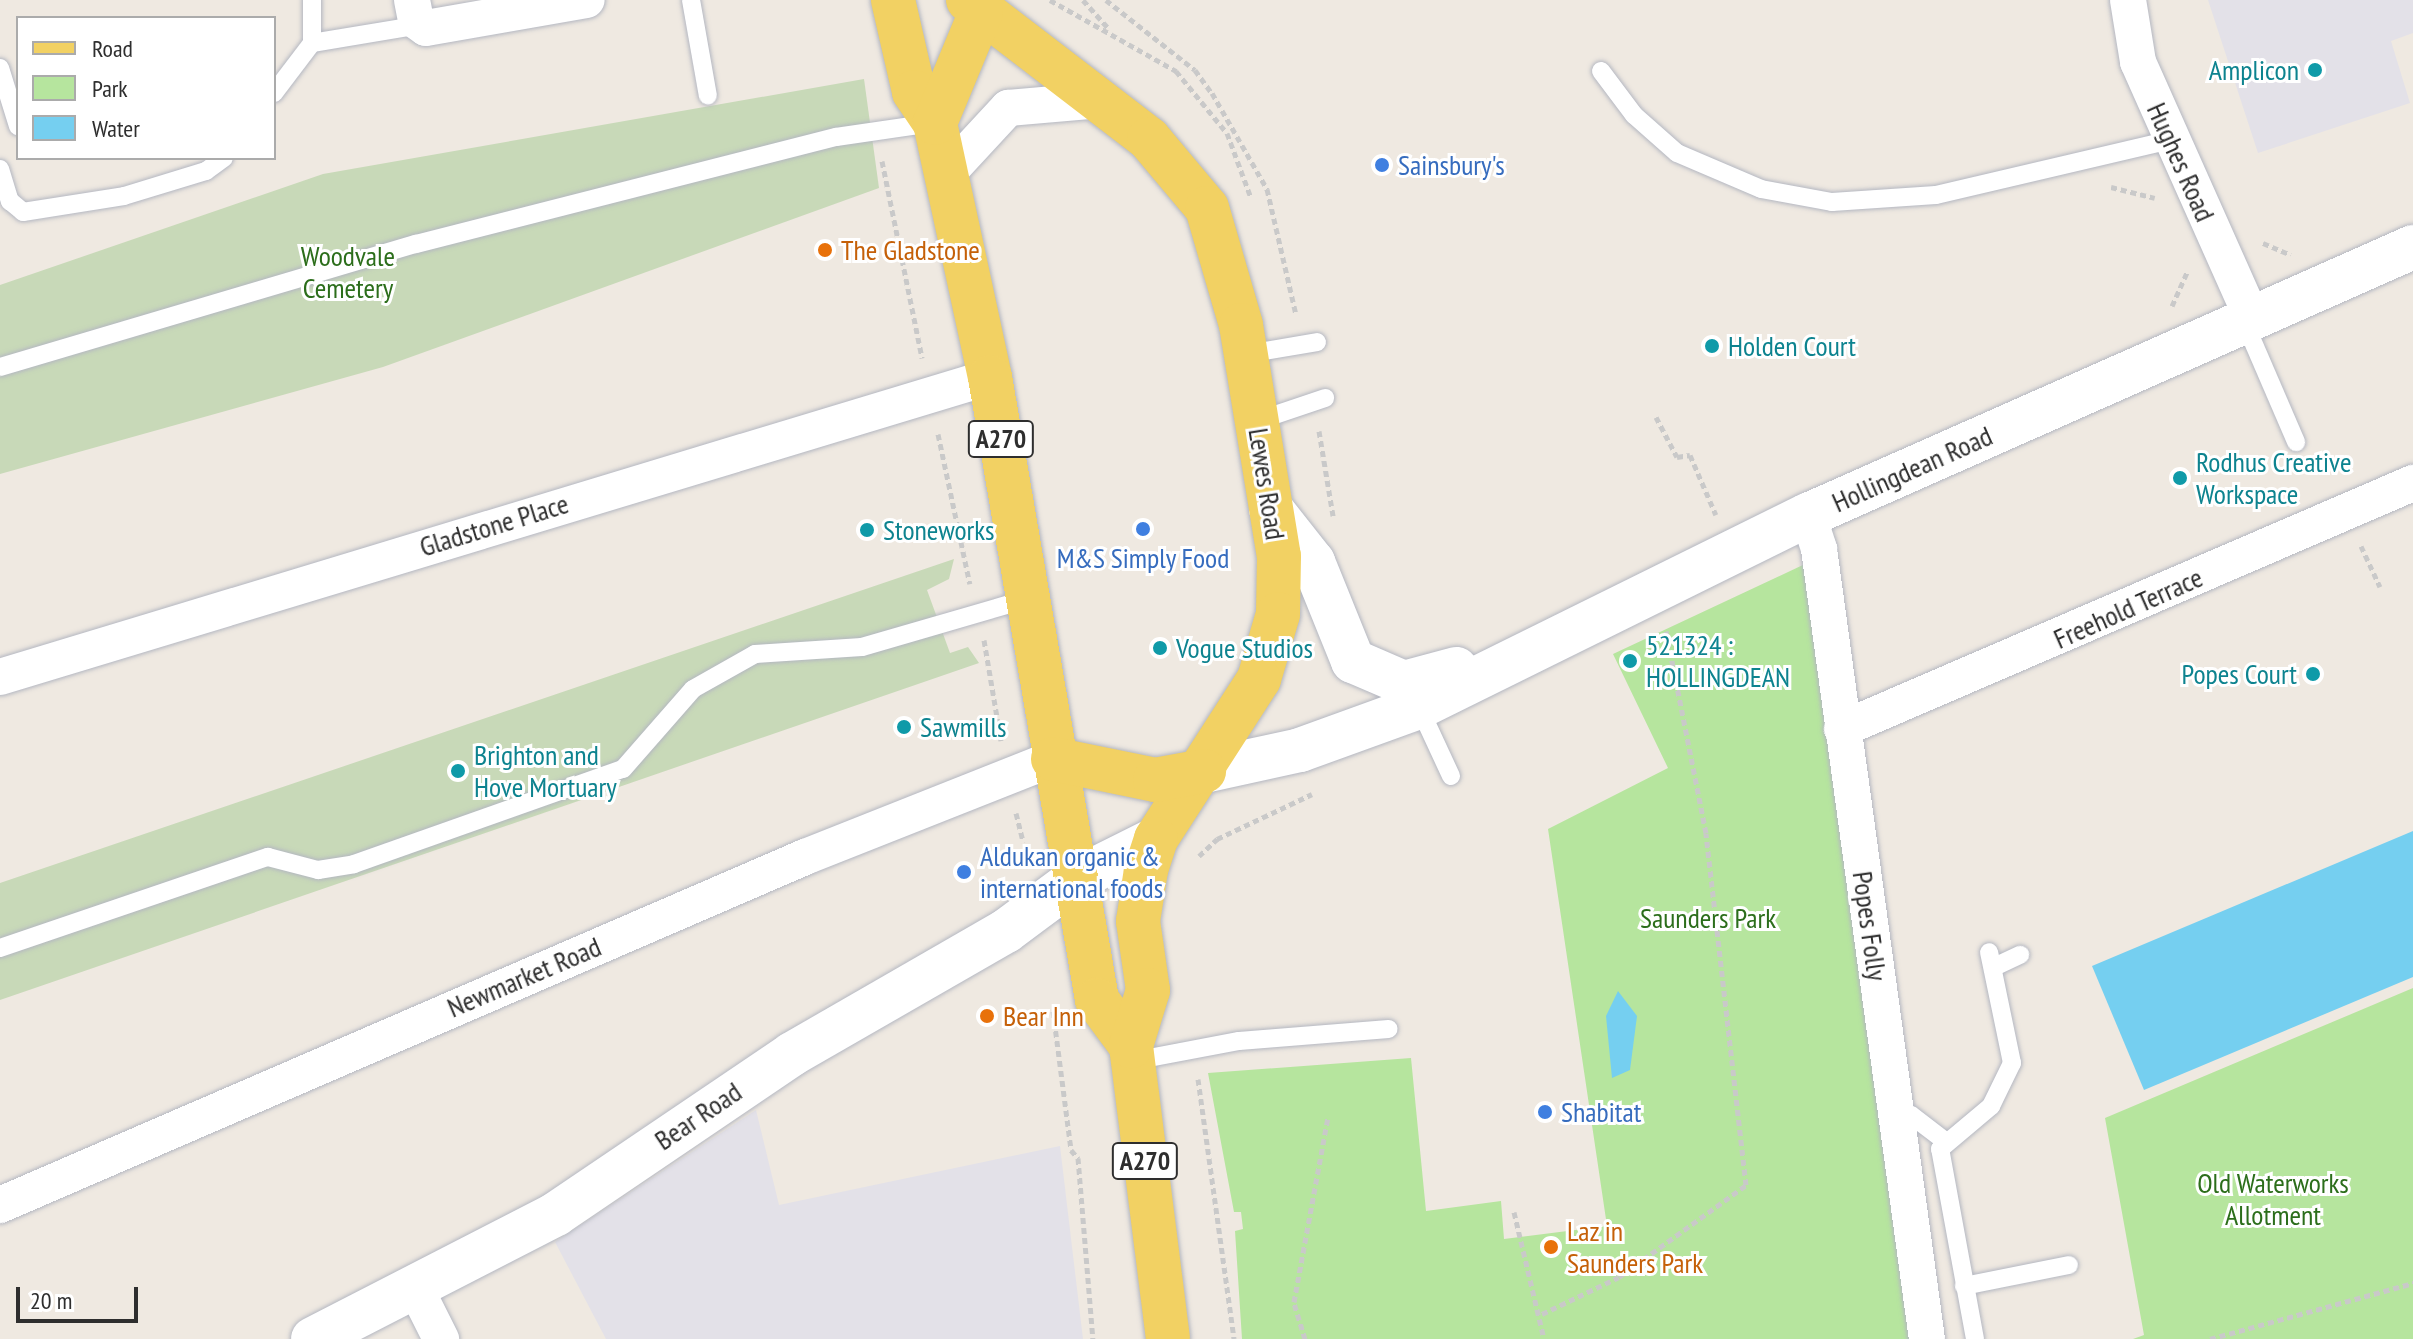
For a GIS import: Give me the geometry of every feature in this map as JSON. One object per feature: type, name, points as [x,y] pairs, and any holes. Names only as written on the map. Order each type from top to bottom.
[{"type":"main road","name":"Lewes Road","points":[[891,1],[914,92],[935,123],[990,377],[1053,759],[1097,1000],[1132,1054]]},
{"type":"main road","name":"Lewes Road","points":[[979,4],[1149,139],[1207,208],[1247,354],[1271,509],[1280,580],[1275,627],[1259,679],[1204,771],[1156,839],[1138,921],[1148,990],[1132,1054],[1168,1339]]},
{"type":"main road","name":"A270","points":[[935,123],[979,4]]},
{"type":"main road","points":[[1053,759],[1155,780],[1204,771]]},
{"type":"street","points":[[416,12],[587,0]]},
{"type":"street","name":"Hughes Road","points":[[2128,0],[2138,62],[2248,320]]},
{"type":"street","points":[[945,176],[1008,108],[1101,100]]},
{"type":"street","name":"Hollingdean Road","points":[[1204,771],[1300,750],[1419,707],[1808,515],[2413,247]]},
{"type":"street","name":"Gladstone Place","points":[[0,677],[928,392],[990,377]]},
{"type":"street","name":"Freehold Terrace","points":[[1842,729],[2413,483]]},
{"type":"street","points":[[1271,509],[1313,562],[1345,650],[1363,669],[1404,683],[1501,650],[1535,651]]},
{"type":"street","name":"Popes Folly","points":[[1808,515],[1842,729],[1927,1339]]},
{"type":"street","name":"Newmarket Road","points":[[0,1205],[1007,774],[1053,759]]},
{"type":"street","name":"Bear Road","points":[[313,1339],[417,1291],[556,1214],[725,1097],[1006,931],[1076,879],[1156,839]]},
{"type":"street","points":[[417,1291],[441,1339]]},
{"type":"lane","points":[[312,0],[312,43]]},
{"type":"lane","points":[[691,0],[708,96]]},
{"type":"lane","points":[[276,90],[312,43],[416,12]]},
{"type":"lane","points":[[0,68],[16,120]]},
{"type":"lane","points":[[1601,71],[1634,115],[1677,153],[1761,189],[1832,202],[1936,195],[2171,140]]},
{"type":"lane","points":[[0,367],[416,244],[885,131],[935,123]]},
{"type":"lane","points":[[0,169],[10,201],[23,212],[124,196],[206,171],[221,160]]},
{"type":"lane","points":[[2248,320],[2296,442]]},
{"type":"lane","points":[[1247,354],[1317,342]]},
{"type":"lane","points":[[1257,421],[1325,398]]},
{"type":"lane","points":[[0,948],[268,857],[318,870],[369,859],[623,769],[693,689],[738,661],[787,647],[862,647],[976,608],[1027,599]]},
{"type":"lane","points":[[1419,707],[1451,776]]},
{"type":"lane","points":[[1945,1141],[1991,1106],[2012,1063],[1992,960],[2020,955]]},
{"type":"lane","points":[[1132,1054],[1389,1029]]},
{"type":"lane","points":[[1897,1117],[1911,1115],[1945,1141]]},
{"type":"lane","points":[[1945,1141],[1943,1189],[1975,1339]]},
{"type":"lane","points":[[1964,1286],[2069,1265]]},
{"type":"path","points":[[1083,0],[1114,33]]},
{"type":"path","points":[[885,131],[881,156],[924,343],[928,392],[1024,847]]},
{"type":"path","points":[[2096,189],[2134,189],[2169,208]]},
{"type":"path","points":[[2162,315],[2177,299],[2189,263]]},
{"type":"path","points":[[1656,417],[1677,457],[1690,455],[1733,552]]},
{"type":"path","points":[[1650,631],[1677,618]]},
{"type":"path","points":[[1542,1314],[1619,1277],[1746,1185],[1706,833],[1663,624]]},
{"type":"path","points":[[1194,865],[1217,839],[1319,790]]},
{"type":"path","points":[[1051,993],[1071,1150],[1078,1158],[1076,1203],[1093,1339]]},
{"type":"path","points":[[1193,1050],[1234,1339]]},
{"type":"path","points":[[1305,1339],[1294,1302],[1328,1117]]},
{"type":"path","points":[[1514,1212],[1542,1314],[1544,1339]]},
{"type":"path","points":[[2210,1339],[2413,1283]]},
{"type":"shaded area","name":"Amplicon","points":[[2208,0],[2413,0],[2413,33],[2391,41],[2410,103],[2258,153]]},
{"type":"shaded area","points":[[756,1110],[779,1205],[1060,1146],[1083,1339],[606,1339],[555,1242]]},
{"type":"green space","name":"Woodvale Cemetery","points":[[864,79],[879,188],[383,367],[0,474],[0,285],[323,174]]},
{"type":"green space","points":[[954,559],[949,579],[927,590],[950,653],[968,647],[979,663],[0,1000],[0,883]]},
{"type":"green space","name":"Saunders Park","points":[[1805,564],[1911,1339],[1242,1339],[1235,1231],[1243,1229],[1241,1212],[1234,1212],[1208,1073],[1411,1058],[1426,1211],[1501,1201],[1504,1239],[1607,1226],[1548,829],[1668,768],[1613,654]]},
{"type":"green space","name":"Old Waterworks Allotment","points":[[2413,988],[2413,1339],[2133,1339],[2144,1335],[2105,1118]]},
{"type":"water","points":[[2413,831],[2413,977],[2144,1090],[2092,966]]},
{"type":"water","points":[[1618,991],[1637,1016],[1630,1070],[1612,1078],[1606,1016]]},
{"type":"place","name":"Amplicon","points":[[2315,70]]},
{"type":"place","name":"Sainsbury's","points":[[1382,165]]},
{"type":"place","name":"The Gladstone","points":[[825,250]]},
{"type":"place","name":"Holden Court","points":[[1712,346]]},
{"type":"place","name":"Rodhus Creative Workspace","points":[[2180,478]]},
{"type":"place","name":"M&S Simply Food","points":[[1143,529]]},
{"type":"place","name":"Stoneworks","points":[[867,530]]},
{"type":"place","name":"Vogue Studios","points":[[1160,648]]},
{"type":"place","name":"521324 : HOLLINGDEAN","points":[[1630,661]]},
{"type":"place","name":"Popes Court","points":[[2313,674]]},
{"type":"place","name":"Sawmills","points":[[904,727]]},
{"type":"place","name":"Brighton and Hove Mortuary","points":[[458,771]]},
{"type":"place","name":"Aldukan organic & international foods","points":[[964,872]]},
{"type":"place","name":"Bear Inn","points":[[987,1016]]},
{"type":"place","name":"Shabitat","points":[[1545,1112]]},
{"type":"place","name":"Laz in Saunders Park","points":[[1551,1247]]}]
